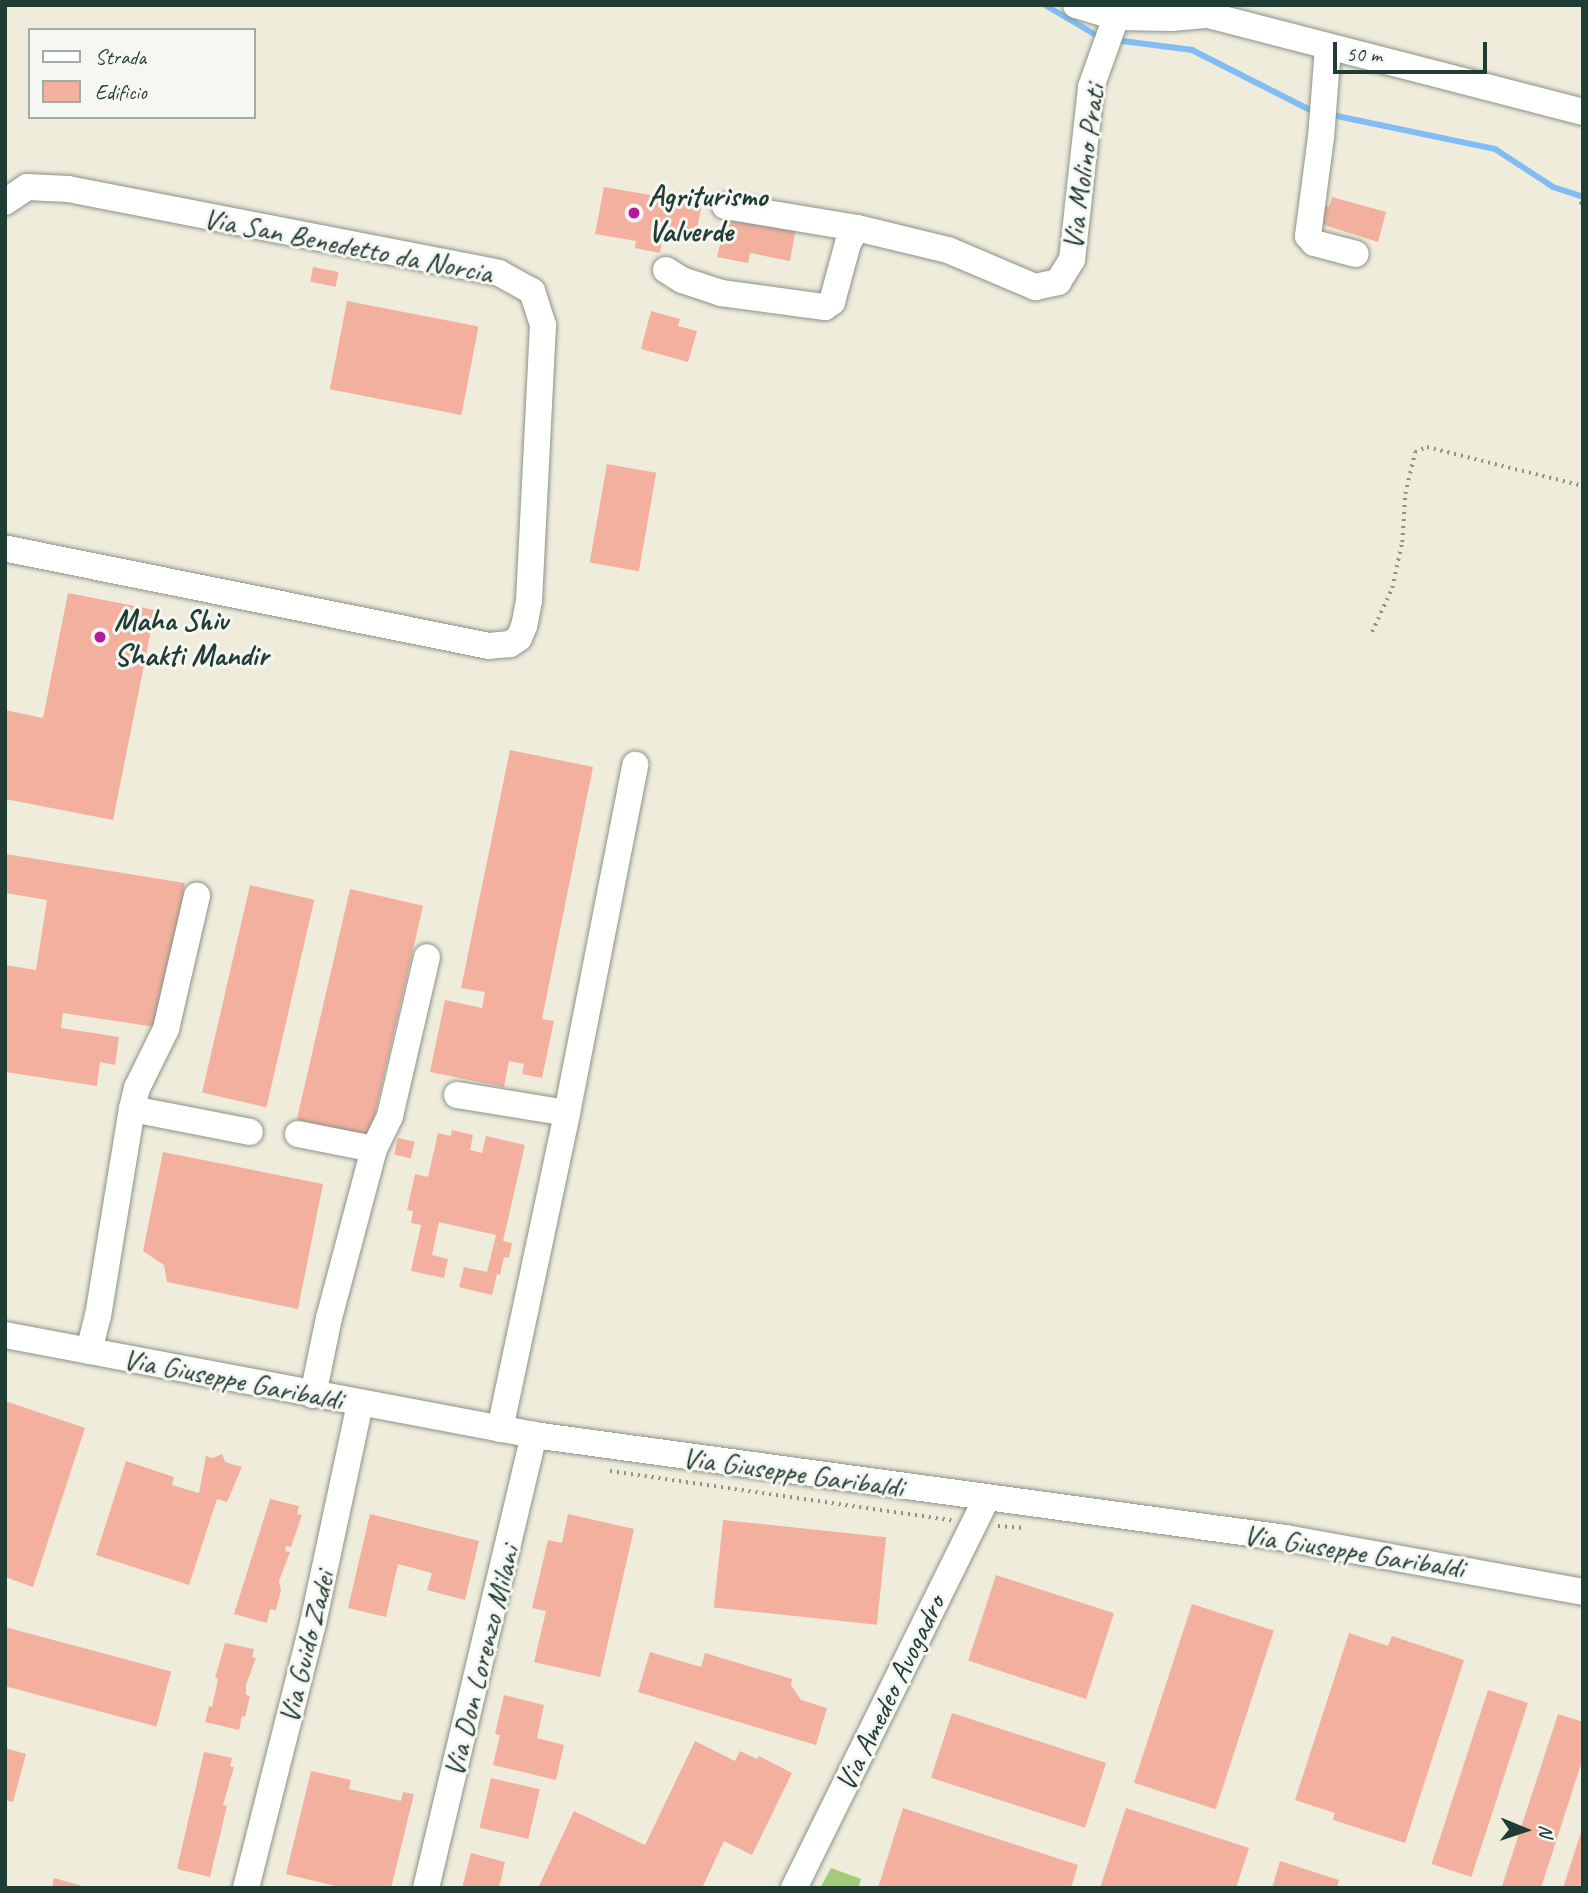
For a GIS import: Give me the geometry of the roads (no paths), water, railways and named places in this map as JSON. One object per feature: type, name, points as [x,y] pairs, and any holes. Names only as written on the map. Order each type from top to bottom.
[{"type":"street","points":[[1076,5],[1116,17],[1172,19],[1209,10],[1328,47],[1583,112]]},
{"type":"street","name":"Via Molino Prati","points":[[725,206],[857,228],[948,250],[1035,287],[1058,282],[1072,260],[1091,87],[1116,17]]},
{"type":"street","points":[[1328,47],[1321,137],[1308,236],[1314,243],[1356,254]]},
{"type":"street","name":"Via San Benedetto da Norcia","points":[[5,202],[27,187],[68,189],[499,273],[532,291],[543,325],[529,601],[519,638],[510,644],[489,646],[5,548]]},
{"type":"street","points":[[666,270],[682,280],[721,293],[825,307],[832,302],[848,243],[857,228]]},
{"type":"street","points":[[499,1429],[567,1113],[635,765]]},
{"type":"street","points":[[89,1351],[98,1315],[132,1109],[137,1088],[166,1029],[197,896]]},
{"type":"street","points":[[313,1395],[329,1318],[374,1150],[390,1116],[427,957]]},
{"type":"street","points":[[457,1096],[567,1113]]},
{"type":"street","points":[[132,1109],[250,1132]]},
{"type":"street","points":[[298,1134],[374,1150]]},
{"type":"street","name":"Via Giuseppe Garibaldi","points":[[5,1335],[534,1435],[1286,1538],[1583,1592]]},
{"type":"street","name":"Via Guido Zadei","points":[[246,1888],[313,1623],[360,1404]]},
{"type":"street","name":"Via Don Lorenzo Milani","points":[[426,1888],[534,1435]]},
{"type":"street","name":"Via Amedeo Avogadro","points":[[794,1888],[986,1498]]},
{"type":"waterway","points":[[1045,5],[1101,38]]},
{"type":"waterway","points":[[1115,40],[1192,50],[1314,112]]},
{"type":"waterway","points":[[1332,115],[1495,149],[1553,187],[1583,197]]},
{"type":"place","name":"Agriturismo Valverde","points":[[634,213]]},
{"type":"place","name":"Maha Shiv Shakti Mandir","points":[[100,637]]}]
